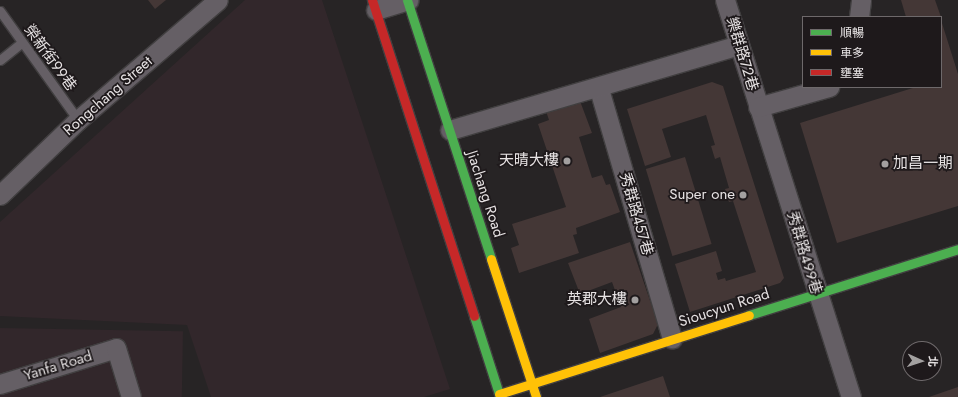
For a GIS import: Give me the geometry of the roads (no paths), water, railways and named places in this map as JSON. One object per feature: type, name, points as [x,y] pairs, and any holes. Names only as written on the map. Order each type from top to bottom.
[{"type":"street","name":"Rongchang Street","points":[[0,195],[78,120],[218,0]]},
{"type":"street","points":[[407,0],[374,5],[499,396]]},
{"type":"street","name":"Jiachang Road","points":[[407,0],[536,397]]},
{"type":"street","name":"樂群路72巷","points":[[725,0],[758,108]]},
{"type":"street","points":[[859,16],[861,0]]},
{"type":"street","points":[[450,130],[599,89],[740,45]]},
{"type":"street","points":[[758,108],[826,88]]},
{"type":"street","name":"秀群路457巷","points":[[599,89],[672,339]]},
{"type":"street","name":"秀群路499巷","points":[[758,108],[816,294],[851,397]]},
{"type":"street","name":"Sioucyun Road","points":[[499,396],[672,339],[958,249]]},
{"type":"street","name":"Yanfa Road","points":[[0,384],[116,348],[131,397]]},
{"type":"lane","name":"榮新街99巷","points":[[0,11],[78,120]]},
{"type":"lane","points":[[0,60],[22,42]]},
{"type":"place","name":"天晴大樓","points":[[567,161]]},
{"type":"place","name":"加昌一期","points":[[885,164]]},
{"type":"place","name":"Super one","points":[[743,195]]},
{"type":"place","name":"英郡大樓","points":[[635,300]]}]
